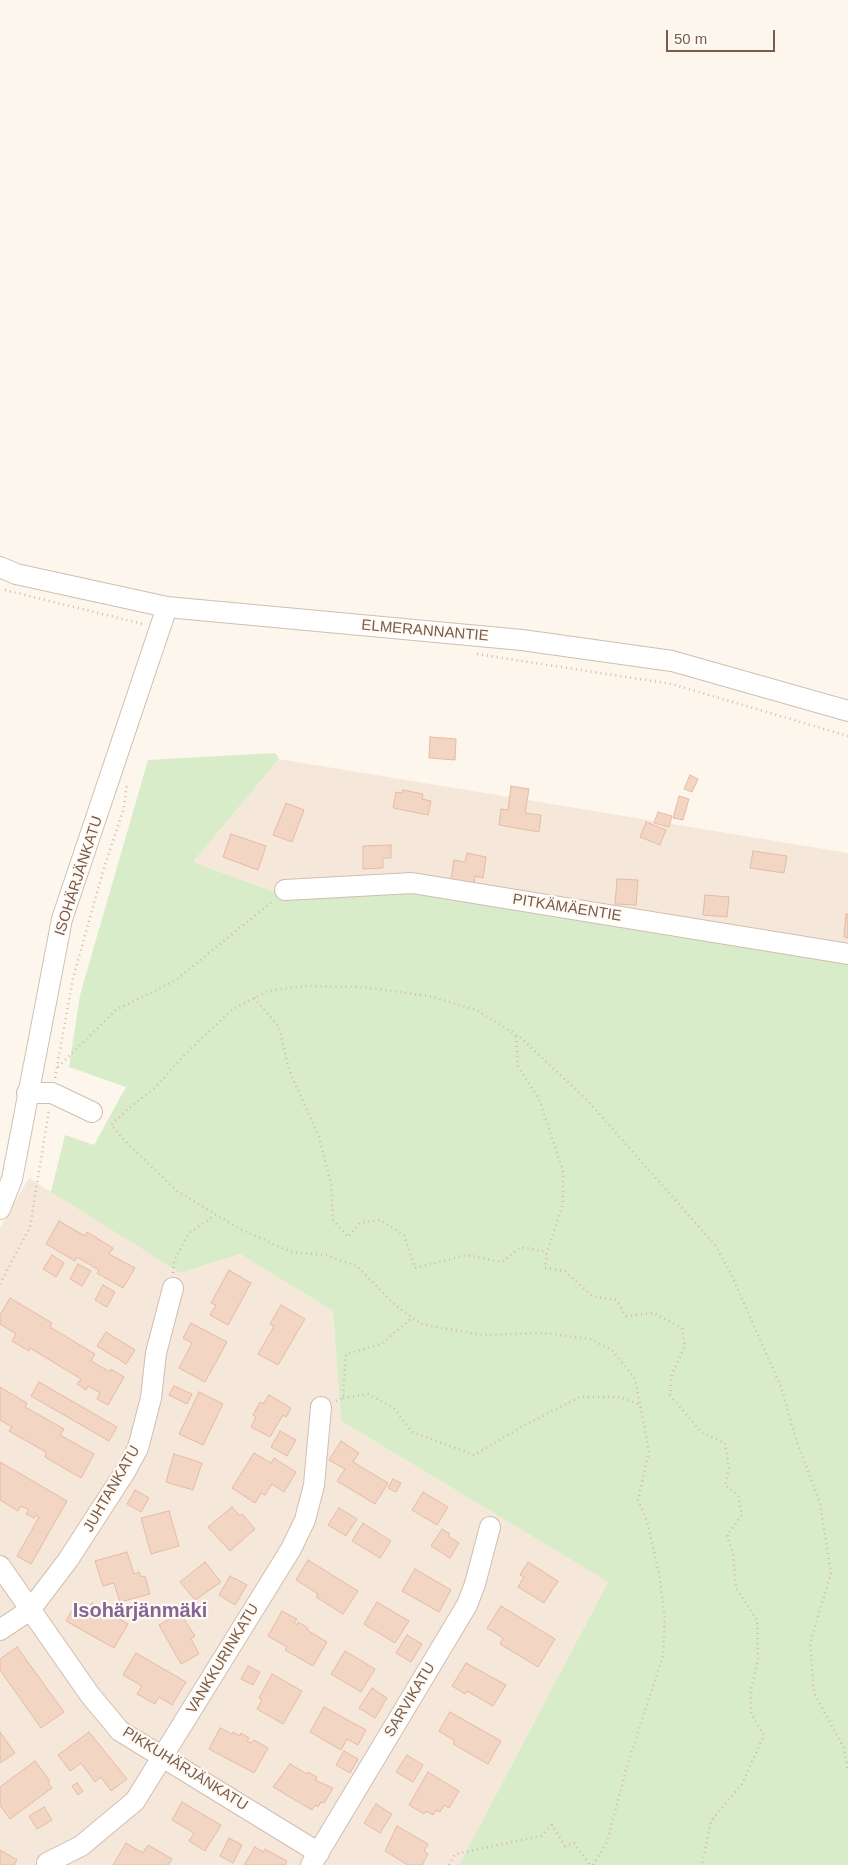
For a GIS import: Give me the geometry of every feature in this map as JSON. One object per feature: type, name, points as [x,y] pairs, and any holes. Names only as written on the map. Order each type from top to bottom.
[{"type":"street","name":"ELMERANNANTIE","points":[[0,567],[16,574],[167,607],[522,640],[672,662],[848,711]]},
{"type":"street","name":"ISOHÄRJÄNKATU","points":[[0,1209],[12,1180],[27,1093],[62,919],[167,607]]},
{"type":"street","name":"PITKÄMÄENTIE","points":[[285,890],[412,883],[848,954]]},
{"type":"street","points":[[27,1093],[52,1092],[92,1112]]},
{"type":"street","name":"JUHTANKATU","points":[[0,1630],[30,1610],[68,1560],[125,1472],[138,1448],[151,1398],[156,1354],[173,1288]]},
{"type":"street","name":"VANKKURINKATU","points":[[47,1862],[81,1846],[105,1828],[135,1801],[291,1550],[305,1520],[314,1485],[321,1407]]},
{"type":"street","name":"SARVIKATU","points":[[315,1859],[466,1605],[475,1584],[490,1527]]},
{"type":"street","name":"PIKKUHÄRJÄNKATU","points":[[0,1566],[90,1695],[120,1731],[163,1757],[315,1859]]},
{"type":"path","points":[[0,587],[10,592],[67,606],[161,626]]},
{"type":"path","points":[[469,654],[672,684],[848,736]]},
{"type":"path","points":[[0,1284],[30,1227],[73,978],[104,868],[124,808],[127,779]]},
{"type":"path","points":[[57,1068],[68,1054],[116,1010],[176,980],[285,890]]},
{"type":"path","points":[[450,1865],[455,1854],[541,1836],[552,1824],[564,1846],[574,1843],[591,1865],[607,1842],[627,1766],[662,1656],[665,1619],[659,1574],[647,1521],[638,1500],[649,1451],[641,1405],[635,1379],[612,1350],[590,1339],[545,1333],[481,1335],[421,1324],[395,1305],[357,1266],[326,1255],[291,1252],[240,1229],[177,1191],[112,1125],[156,1088],[185,1054],[233,1010],[268,991],[303,986],[362,988],[429,996],[476,1010],[516,1035],[587,1100],[715,1244],[731,1274],[781,1387],[797,1442],[820,1503],[831,1573],[810,1643],[814,1693],[844,1748],[848,1771]]},
{"type":"path","points":[[254,998],[279,1027],[289,1070],[319,1137],[331,1184],[333,1220],[348,1237],[360,1223],[380,1220],[404,1235],[415,1268],[467,1255],[502,1262],[521,1247],[547,1252]]},
{"type":"path","points":[[516,1035],[518,1066],[539,1099],[563,1171],[563,1204],[547,1252],[545,1268],[565,1270],[592,1296],[616,1300],[626,1316],[654,1313],[682,1328],[685,1346],[672,1374],[670,1394],[702,1433],[725,1443],[729,1468],[725,1485],[738,1495],[742,1515],[727,1535],[733,1553],[736,1588],[757,1620],[758,1660],[751,1690],[751,1714],[764,1735],[742,1784],[711,1821],[702,1865]]},
{"type":"path","points":[[173,1288],[174,1261],[189,1232],[215,1214]]},
{"type":"path","points":[[342,1398],[346,1354],[381,1344],[412,1318]]},
{"type":"path","points":[[321,1407],[342,1398],[368,1394],[393,1407],[412,1432],[474,1455],[580,1397],[618,1397],[641,1405]]},
{"type":"shaded area","points":[[279,759],[848,853],[848,962],[294,899],[193,862]]},
{"type":"shaded area","points":[[29,1178],[180,1273],[240,1254],[333,1311],[341,1421],[608,1582],[459,1865],[0,1865],[0,1228]]},
{"type":"green space","points":[[275,753],[279,759],[193,862],[294,899],[408,892],[848,962],[848,1865],[459,1865],[608,1582],[341,1421],[333,1311],[240,1254],[180,1273],[51,1192],[65,1135],[94,1145],[126,1087],[69,1067],[80,995],[148,760]]},
{"type":"building","points":[[430,737],[456,739],[455,760],[429,758]]},
{"type":"building","points":[[690,775],[698,779],[692,792],[684,789]]},
{"type":"building","points":[[511,786],[529,789],[525,813],[541,815],[539,832],[499,825],[501,809],[508,810]]},
{"type":"building","points":[[403,790],[423,794],[422,799],[431,801],[428,815],[393,808],[396,792],[402,793]]},
{"type":"building","points":[[679,796],[689,799],[683,820],[673,818]]},
{"type":"building","points":[[286,803],[304,810],[292,842],[273,835]]},
{"type":"building","points":[[658,812],[672,816],[669,827],[654,823]]},
{"type":"building","points":[[646,822],[666,830],[660,845],[640,837]]},
{"type":"building","points":[[231,834],[266,846],[258,870],[223,857]]},
{"type":"building","points":[[391,845],[391,858],[383,858],[383,868],[363,869],[363,846]]},
{"type":"building","points":[[753,851],[787,856],[784,873],[750,868]]},
{"type":"building","points":[[467,853],[486,857],[483,878],[475,876],[474,883],[451,879],[454,860],[465,862]]},
{"type":"building","points":[[617,879],[638,880],[636,905],[615,904]]},
{"type":"building","points":[[705,895],[729,897],[727,917],[703,915]]},
{"type":"building","points":[[846,914],[848,914],[848,938],[844,937]]},
{"type":"building","points":[[59,1221],[85,1236],[87,1232],[113,1248],[109,1254],[135,1268],[123,1288],[97,1273],[99,1270],[77,1257],[75,1261],[46,1244]]},
{"type":"building","points":[[52,1255],[64,1263],[56,1277],[43,1269]]},
{"type":"building","points":[[78,1264],[91,1271],[82,1286],[70,1279]]},
{"type":"building","points":[[229,1270],[251,1283],[228,1325],[210,1315],[216,1305],[211,1303]]},
{"type":"building","points":[[103,1285],[115,1292],[107,1307],[95,1300]]},
{"type":"building","points":[[10,1298],[52,1323],[50,1327],[95,1354],[91,1361],[110,1372],[111,1369],[124,1377],[108,1405],[97,1399],[100,1393],[88,1386],[86,1390],[77,1384],[81,1379],[30,1348],[29,1351],[12,1341],[16,1334],[0,1324],[0,1315]]},
{"type":"building","points":[[281,1305],[305,1319],[278,1365],[258,1354],[274,1326],[270,1324]]},
{"type":"building","points":[[191,1323],[227,1342],[205,1382],[179,1368],[192,1343],[183,1338]]},
{"type":"building","points":[[106,1332],[135,1350],[126,1364],[97,1346]]},
{"type":"building","points":[[39,1382],[117,1427],[109,1441],[31,1396]]},
{"type":"building","points":[[174,1386],[192,1394],[187,1404],[169,1395]]},
{"type":"building","points":[[0,1387],[27,1403],[25,1407],[64,1429],[60,1435],[94,1454],[81,1478],[45,1457],[46,1452],[9,1431],[12,1427],[0,1420]]},
{"type":"building","points":[[199,1392],[223,1404],[203,1445],[179,1434]]},
{"type":"building","points":[[269,1395],[291,1408],[286,1417],[283,1415],[270,1437],[251,1427],[256,1417],[253,1415],[260,1402],[263,1404]]},
{"type":"building","points":[[280,1431],[296,1440],[287,1456],[271,1447]]},
{"type":"building","points":[[341,1441],[359,1453],[353,1462],[388,1483],[375,1504],[337,1481],[345,1469],[329,1460]]},
{"type":"building","points":[[254,1453],[271,1463],[274,1458],[296,1472],[284,1492],[272,1484],[265,1495],[261,1493],[255,1503],[232,1488]]},
{"type":"building","points":[[174,1454],[202,1463],[193,1490],[166,1482]]},
{"type":"building","points":[[0,1462],[67,1501],[31,1564],[17,1556],[39,1517],[36,1515],[34,1518],[26,1514],[29,1510],[21,1506],[18,1511],[0,1500]]},
{"type":"building","points":[[393,1479],[401,1483],[396,1492],[388,1488]]},
{"type":"building","points":[[135,1490],[149,1498],[141,1512],[127,1504]]},
{"type":"building","points":[[423,1492],[448,1507],[437,1525],[412,1510]]},
{"type":"building","points":[[232,1507],[240,1516],[242,1514],[255,1529],[230,1551],[208,1527]]},
{"type":"building","points":[[339,1508],[357,1519],[346,1536],[328,1525]]},
{"type":"building","points":[[169,1511],[179,1546],[151,1554],[141,1518]]},
{"type":"building","points":[[363,1523],[391,1541],[380,1558],[352,1541]]},
{"type":"building","points":[[442,1529],[450,1534],[448,1536],[459,1543],[450,1558],[431,1546]]},
{"type":"building","points":[[127,1552],[134,1574],[139,1572],[141,1577],[145,1576],[150,1594],[120,1602],[114,1583],[103,1586],[95,1561]]},
{"type":"building","points":[[308,1560],[358,1591],[343,1614],[316,1597],[318,1594],[296,1580]]},
{"type":"building","points":[[205,1562],[221,1582],[195,1600],[180,1582]]},
{"type":"building","points":[[528,1562],[558,1581],[544,1603],[518,1587],[524,1577],[520,1575]]},
{"type":"building","points":[[415,1569],[451,1590],[439,1612],[402,1591]]},
{"type":"building","points":[[230,1576],[247,1585],[235,1605],[219,1595]]},
{"type":"building","points":[[377,1602],[409,1621],[395,1643],[364,1624]]},
{"type":"building","points":[[92,1603],[128,1624],[114,1648],[66,1621],[72,1610],[75,1612],[79,1605],[88,1610]]},
{"type":"building","points":[[501,1606],[555,1639],[538,1667],[500,1644],[503,1638],[487,1628]]},
{"type":"building","points":[[282,1611],[297,1619],[294,1623],[297,1625],[298,1622],[327,1642],[313,1666],[285,1650],[287,1647],[268,1636]]},
{"type":"building","points":[[180,1613],[195,1636],[191,1639],[199,1654],[181,1664],[159,1625]]},
{"type":"building","points":[[407,1635],[422,1644],[411,1662],[396,1653]]},
{"type":"building","points":[[17,1647],[64,1712],[41,1728],[0,1670],[0,1659]]},
{"type":"building","points":[[345,1651],[375,1669],[361,1692],[331,1674]]},
{"type":"building","points":[[136,1653],[186,1682],[172,1705],[159,1697],[155,1704],[137,1694],[142,1686],[123,1675]]},
{"type":"building","points":[[466,1663],[506,1685],[493,1706],[467,1691],[465,1694],[452,1686]]},
{"type":"building","points":[[248,1666],[260,1672],[253,1685],[241,1679]]},
{"type":"building","points":[[272,1674],[302,1691],[283,1724],[257,1709],[262,1700],[259,1698]]},
{"type":"building","points":[[372,1688],[387,1698],[375,1718],[359,1708]]},
{"type":"building","points":[[324,1707],[366,1730],[358,1745],[347,1739],[341,1750],[310,1732]]},
{"type":"building","points":[[450,1712],[501,1741],[488,1764],[453,1744],[455,1741],[439,1731]]},
{"type":"building","points":[[220,1728],[240,1736],[241,1733],[249,1738],[247,1741],[252,1743],[254,1740],[268,1748],[254,1773],[209,1749]]},
{"type":"building","points":[[0,1732],[15,1753],[0,1763]]},
{"type":"building","points":[[89,1732],[127,1779],[111,1791],[101,1777],[95,1782],[81,1763],[70,1771],[58,1755]]},
{"type":"building","points":[[344,1751],[358,1759],[350,1773],[336,1765]]},
{"type":"building","points":[[407,1755],[423,1765],[413,1782],[396,1772]]},
{"type":"building","points":[[35,1761],[50,1781],[48,1783],[52,1788],[10,1819],[0,1805],[0,1787]]},
{"type":"building","points":[[290,1764],[307,1774],[308,1772],[317,1777],[315,1780],[333,1788],[324,1803],[321,1802],[318,1807],[315,1805],[312,1810],[273,1787]]},
{"type":"building","points":[[428,1772],[459,1791],[449,1808],[444,1805],[440,1812],[436,1810],[433,1815],[426,1811],[424,1814],[409,1805]]},
{"type":"building","points":[[77,1783],[83,1791],[78,1795],[72,1786]]},
{"type":"building","points":[[182,1802],[221,1825],[205,1851],[189,1841],[194,1833],[172,1820]]},
{"type":"building","points":[[376,1804],[392,1814],[380,1833],[364,1823]]},
{"type":"building","points":[[44,1807],[52,1820],[37,1829],[29,1816]]},
{"type":"building","points":[[397,1826],[428,1844],[424,1851],[428,1854],[422,1865],[408,1865],[385,1851]]},
{"type":"building","points":[[229,1838],[242,1845],[233,1863],[220,1856]]},
{"type":"building","points":[[126,1843],[143,1853],[148,1845],[172,1859],[168,1865],[113,1865]]},
{"type":"building","points":[[255,1847],[263,1852],[265,1849],[287,1861],[285,1865],[244,1865]]},
{"type":"building","points":[[0,1850],[17,1860],[14,1865],[0,1865]]},
{"type":"district","name":"Isohärjänmäki","points":[[140,1611]]}]
